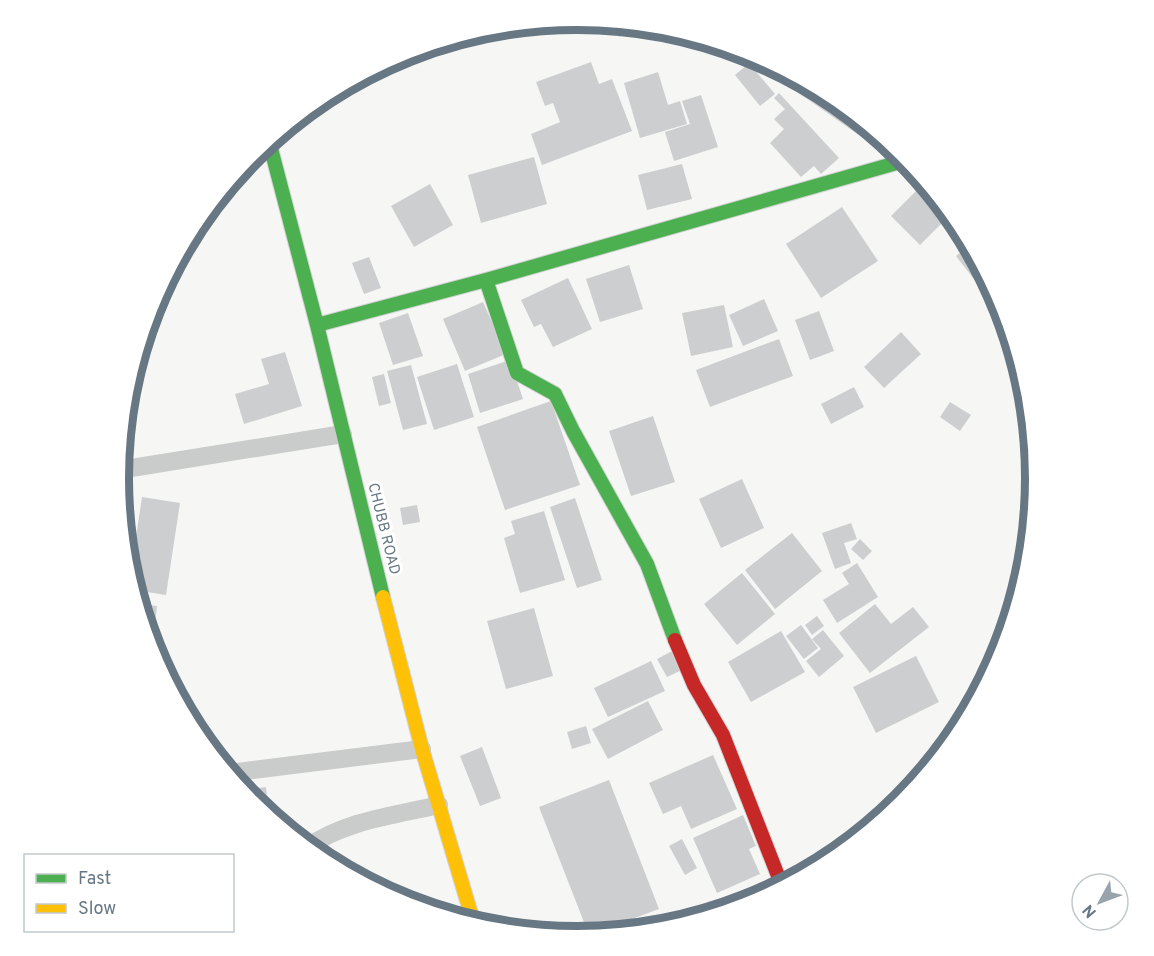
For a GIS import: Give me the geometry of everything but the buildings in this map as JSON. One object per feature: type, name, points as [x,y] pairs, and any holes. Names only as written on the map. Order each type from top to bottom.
[{"type":"street","name":"CHUBB ROAD","points":[[271,151],[422,749],[471,913]]},
{"type":"street","points":[[317,325],[486,280],[896,163]]},
{"type":"street","points":[[486,280],[517,373],[555,394],[647,564],[671,631],[694,685],[723,735],[779,878]]},
{"type":"street","points":[[129,468],[343,434]]},
{"type":"street","points":[[239,772],[422,749]]},
{"type":"street","points":[[316,841],[322,837],[362,824],[439,805]]},
{"type":"traffic: fast","points":[[271,151],[317,325],[383,597]]},
{"type":"traffic: fast","points":[[317,325],[486,280],[896,163]]},
{"type":"traffic: fast","points":[[486,280],[517,373],[555,394],[647,564],[675,640]]},
{"type":"traffic: slow","points":[[383,597],[422,749],[471,913]]},
{"type":"traffic: jam","points":[[675,640],[694,685],[723,735],[779,878]]}]
